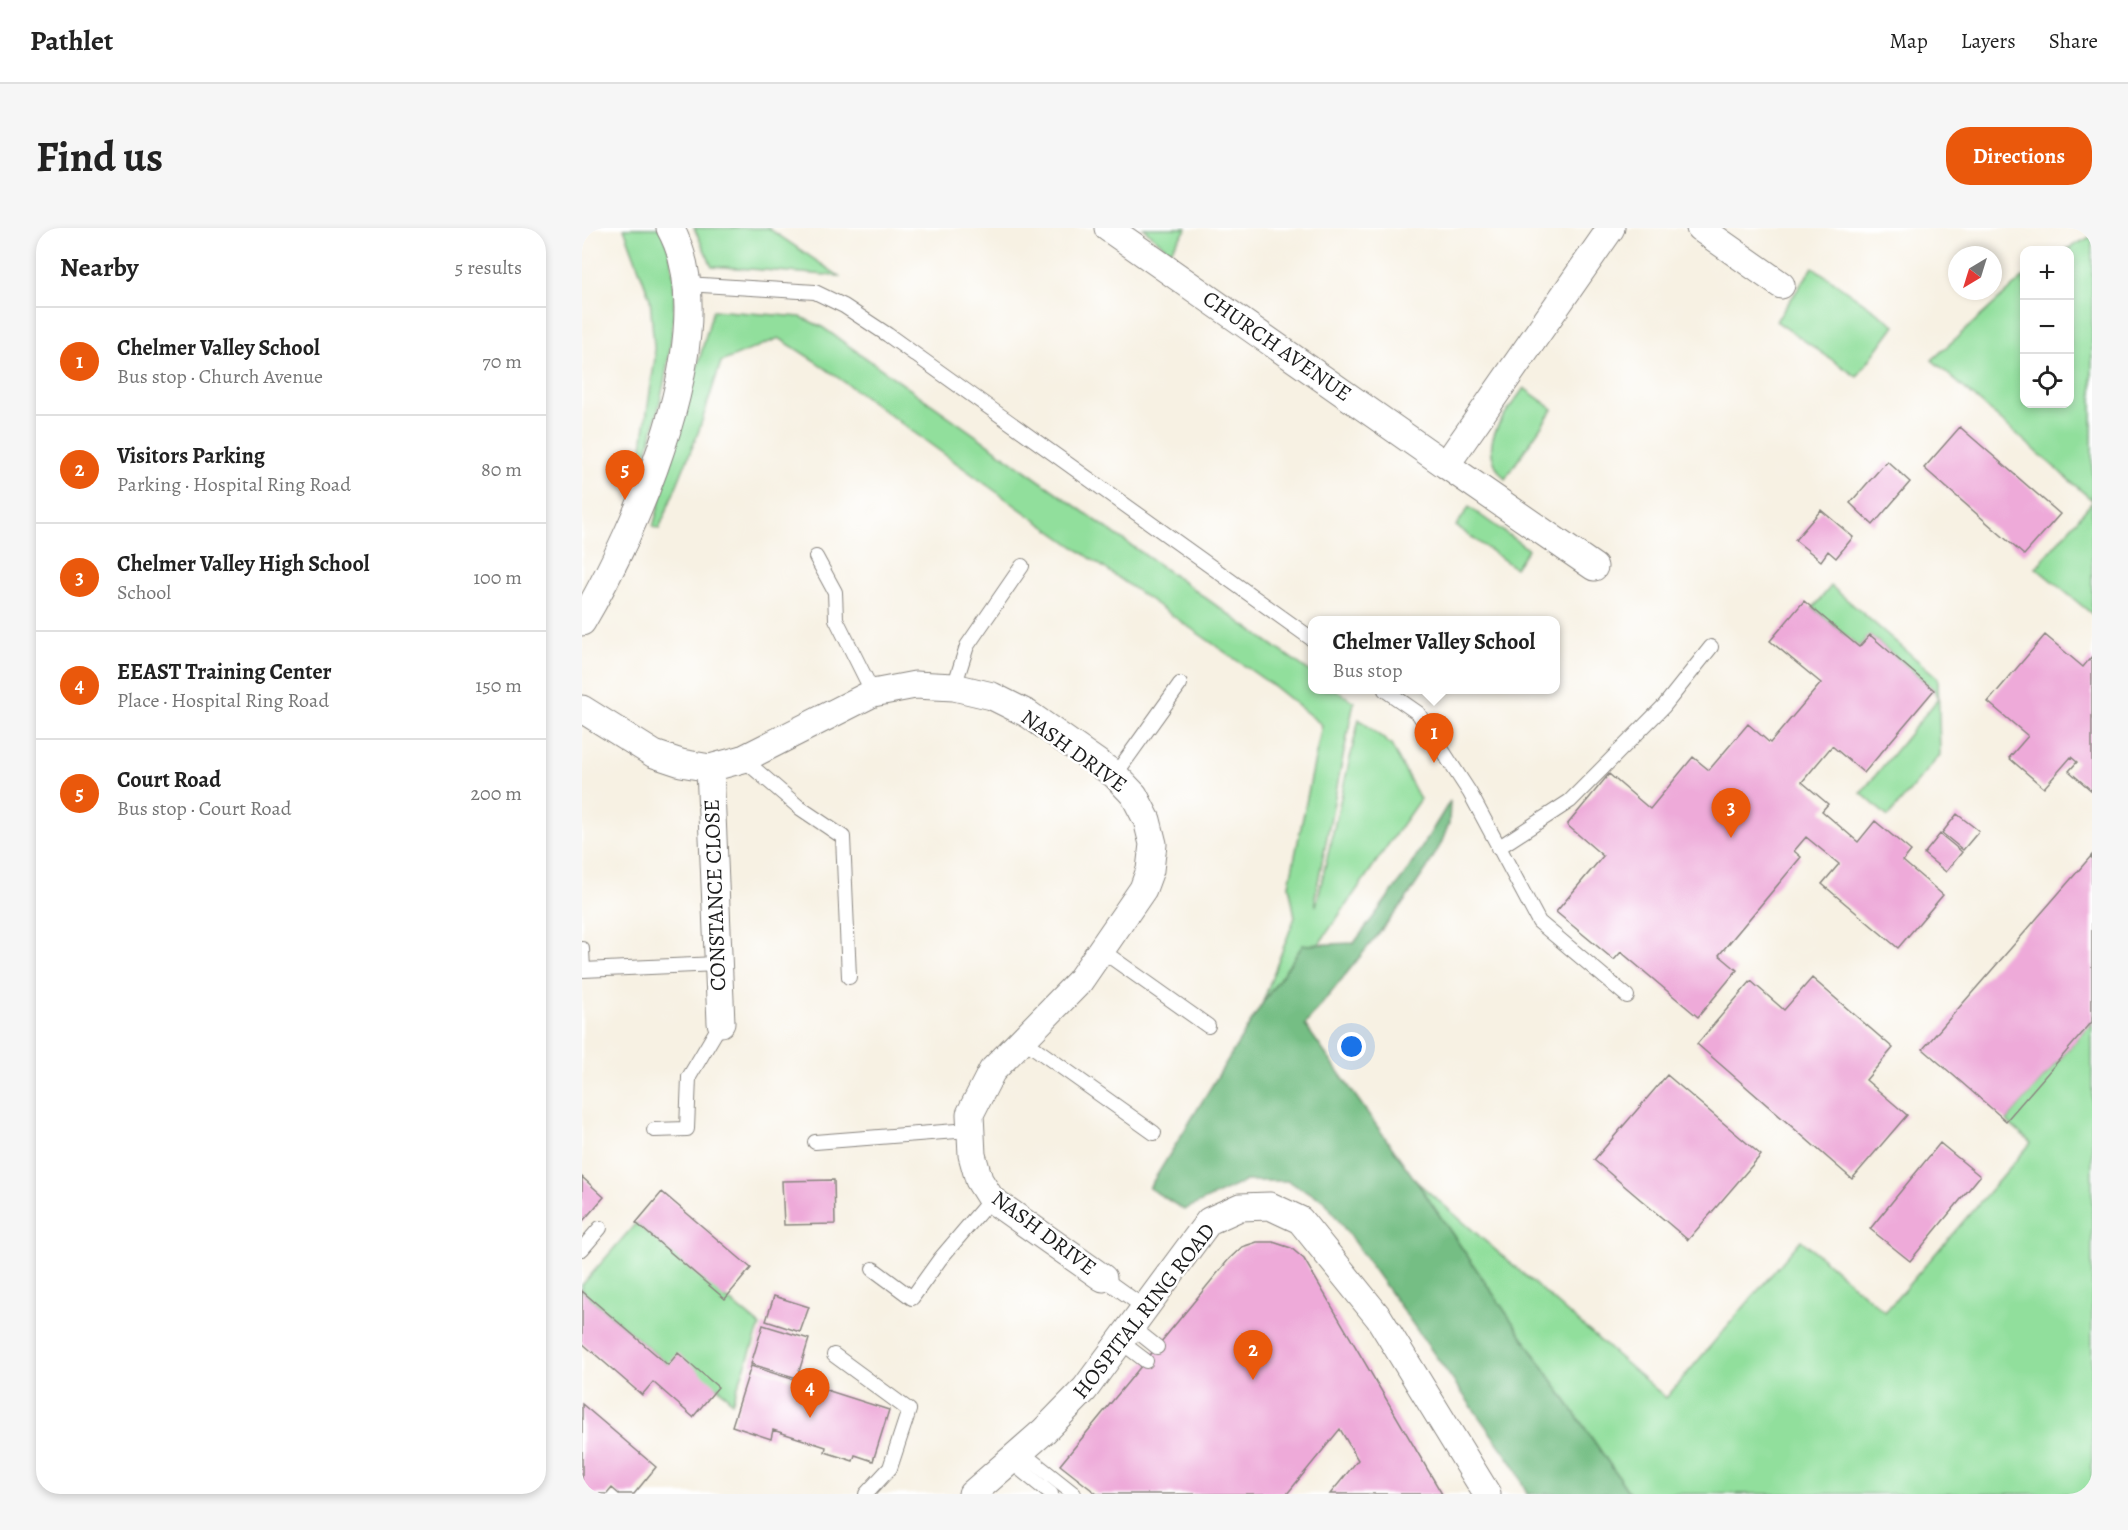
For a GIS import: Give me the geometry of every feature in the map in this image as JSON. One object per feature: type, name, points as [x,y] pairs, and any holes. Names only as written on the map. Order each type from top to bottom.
[{"type":"street","points":[[582,622],[610,574],[633,525],[663,446],[675,402],[686,323],[686,284],[681,255],[670,228]]},
{"type":"street","name":"CHURCH AVENUE","points":[[1108,228],[1594,567]]},
{"type":"street","points":[[1446,465],[1611,228]]},
{"type":"street","points":[[1700,228],[1781,285]]},
{"type":"street","name":"NASH DRIVE","points":[[582,709],[654,754],[681,763],[710,768],[742,759],[873,693],[915,686],[954,687],[992,696],[1028,714],[1115,775],[1134,795],[1148,820],[1153,844],[1150,870],[1143,889],[1079,982],[992,1071],[970,1114],[969,1130],[979,1179],[991,1199],[1103,1278]]},
{"type":"street","name":"CONSTANCE CLOSE","points":[[710,768],[721,1023]]},
{"type":"street","name":"HOSPITAL RING ROAD","points":[[972,1494],[1016,1456],[1085,1389],[1133,1326],[1182,1254],[1209,1221],[1240,1207],[1270,1206],[1300,1220],[1379,1318],[1487,1494]]},
{"type":"lane","points":[[686,284],[815,292],[844,306],[895,340],[1308,636]]},
{"type":"lane","points":[[816,557],[835,592],[836,619],[873,693]]},
{"type":"lane","points":[[954,687],[967,645],[1022,566]]},
{"type":"lane","points":[[1498,848],[1578,794],[1664,706],[1711,647]]},
{"type":"lane","points":[[1115,775],[1180,684]]},
{"type":"lane","points":[[1391,694],[1418,712],[1470,793],[1539,922],[1627,996]]},
{"type":"lane","points":[[742,759],[800,808],[843,837],[849,977]]},
{"type":"lane","points":[[582,948],[583,970],[717,964]]},
{"type":"lane","points":[[1101,950],[1208,1026]]},
{"type":"lane","points":[[654,1130],[687,1129],[688,1077],[721,1023]]},
{"type":"lane","points":[[1022,1039],[1154,1133]]},
{"type":"lane","points":[[815,1142],[969,1130]]},
{"type":"lane","points":[[873,1269],[912,1298],[940,1259],[991,1199]]},
{"type":"lane","points":[[582,1249],[600,1228]]},
{"type":"lane","points":[[1103,1278],[1133,1326],[1146,1361]]},
{"type":"lane","points":[[1133,1326],[1157,1347]]},
{"type":"lane","points":[[834,1355],[909,1410],[890,1468],[866,1494]]},
{"type":"lane","points":[[1016,1456],[1051,1494]]},
{"type":"lane","points":[[1016,1456],[1074,1494]]},
{"type":"green space","points":[[624,228],[659,228],[669,252],[674,283],[669,356],[653,429],[636,487],[655,358],[650,299]]},
{"type":"green space","points":[[694,228],[768,228],[839,276],[712,266]]},
{"type":"green space","points":[[1143,228],[1187,228],[1170,251]]},
{"type":"green space","points":[[2092,236],[2092,500],[1932,360],[1999,300],[2002,300],[2002,297],[2020,281],[2020,408],[2074,408],[2073,246]]},
{"type":"green space","points":[[1813,267],[1895,325],[1857,377],[1776,321]]},
{"type":"green space","points":[[713,310],[801,317],[822,327],[1308,670],[1308,694],[1342,694],[1354,702],[1315,897],[1316,906],[1359,719],[1391,745],[1420,799],[1319,944],[1303,945],[1262,1004],[1295,917],[1289,885],[1322,725],[1272,685],[1027,514],[815,361],[779,338],[721,362],[698,433],[659,529],[653,527]]},
{"type":"green space","points":[[1524,388],[1553,409],[1505,479],[1496,467],[1492,455],[1492,443],[1501,421]]},
{"type":"green space","points":[[2092,502],[2092,614],[2036,568]]},
{"type":"green space","points":[[1469,507],[1528,549],[1515,568],[1456,526]]},
{"type":"green space","points":[[1831,586],[1938,678],[1940,755],[1888,817],[1861,793],[1938,699],[1934,690],[1870,635],[1859,647],[1813,608]]},
{"type":"green space","points":[[1450,801],[1449,823],[1441,844],[1427,868],[1404,902],[1305,1025],[1416,1181],[1630,1494],[1527,1494],[1515,1467],[1324,1200],[1287,1181],[1246,1181],[1184,1210],[1149,1188],[1262,1004],[1303,945],[1354,943],[1406,873]]},
{"type":"green space","points":[[2092,1022],[2092,1494],[1630,1494],[1416,1181],[1666,1398],[1801,1240],[1885,1312],[2031,1143],[2006,1121]]},
{"type":"green space","points":[[636,1223],[760,1326],[732,1402],[718,1387],[668,1365],[582,1291],[582,1285]]},
{"type":"building","points":[[1960,427],[2060,514],[2024,555],[1924,468]]},
{"type":"building","points":[[1887,461],[1910,482],[1873,525],[1850,503]]},
{"type":"building","points":[[1821,510],[1853,537],[1836,558],[1828,551],[1821,561],[1795,540]]},
{"type":"building","points":[[1804,601],[1859,647],[1870,635],[1934,690],[1864,773],[1832,746],[1802,782],[1828,804],[1822,811],[1858,842],[1875,821],[1911,851],[1903,861],[1943,895],[1898,948],[1822,884],[1839,864],[1806,837],[1794,851],[1801,857],[1719,955],[1737,970],[1698,1017],[1621,952],[1614,960],[1556,912],[1603,856],[1567,825],[1609,774],[1650,809],[1693,757],[1709,770],[1748,724],[1770,743],[1821,683],[1770,641]]},
{"type":"building","points":[[2045,635],[2083,667],[2092,656],[2092,791],[2069,771],[2077,762],[2071,757],[2044,788],[2009,758],[2028,736],[1988,702]]},
{"type":"building","points":[[1957,814],[1979,831],[1963,850],[1942,833]]},
{"type":"building","points":[[1940,834],[1962,852],[1946,872],[1924,854]]},
{"type":"building","points":[[2092,855],[2092,1022],[2006,1121],[1923,1049]]},
{"type":"building","points":[[1812,978],[1893,1048],[1866,1080],[1907,1115],[1852,1179],[1697,1044],[1751,981],[1784,1010]]},
{"type":"building","points":[[1667,1075],[1761,1155],[1688,1240],[1594,1160]]},
{"type":"building","points":[[1940,1143],[1980,1176],[1910,1261],[1870,1229]]},
{"type":"building","points":[[582,1177],[604,1197],[582,1222]]},
{"type":"building","points":[[834,1180],[835,1224],[784,1225],[782,1181]]},
{"type":"building","points":[[662,1192],[751,1268],[725,1299],[636,1223]]},
{"type":"building","points":[[1257,1242],[1273,1242],[1291,1248],[1304,1259],[1442,1494],[1330,1494],[1358,1460],[1340,1429],[1287,1494],[1097,1494],[1060,1465],[1229,1259],[1242,1247]]},
{"type":"building","points":[[582,1291],[668,1365],[678,1353],[718,1387],[693,1417],[653,1382],[642,1395],[582,1343]]},
{"type":"building","points":[[774,1296],[809,1307],[800,1332],[766,1321]]},
{"type":"building","points":[[763,1325],[809,1339],[797,1378],[751,1364]]},
{"type":"building","points":[[751,1366],[889,1410],[873,1461],[855,1455],[853,1461],[825,1452],[826,1447],[773,1430],[771,1439],[732,1426]]},
{"type":"building","points":[[582,1404],[656,1467],[634,1494],[619,1494],[612,1488],[607,1494],[582,1494]]},
{"type":"place","name":"Court Road","points":[[625,500]]},
{"type":"place","name":"Chelmer Valley School","points":[[1434,763]]},
{"type":"place","name":"Chelmer Valley High School","points":[[1731,838]]},
{"type":"place","name":"Visitors Parking","points":[[1253,1380]]},
{"type":"place","name":"EEAST Training Center","points":[[810,1418]]}]
